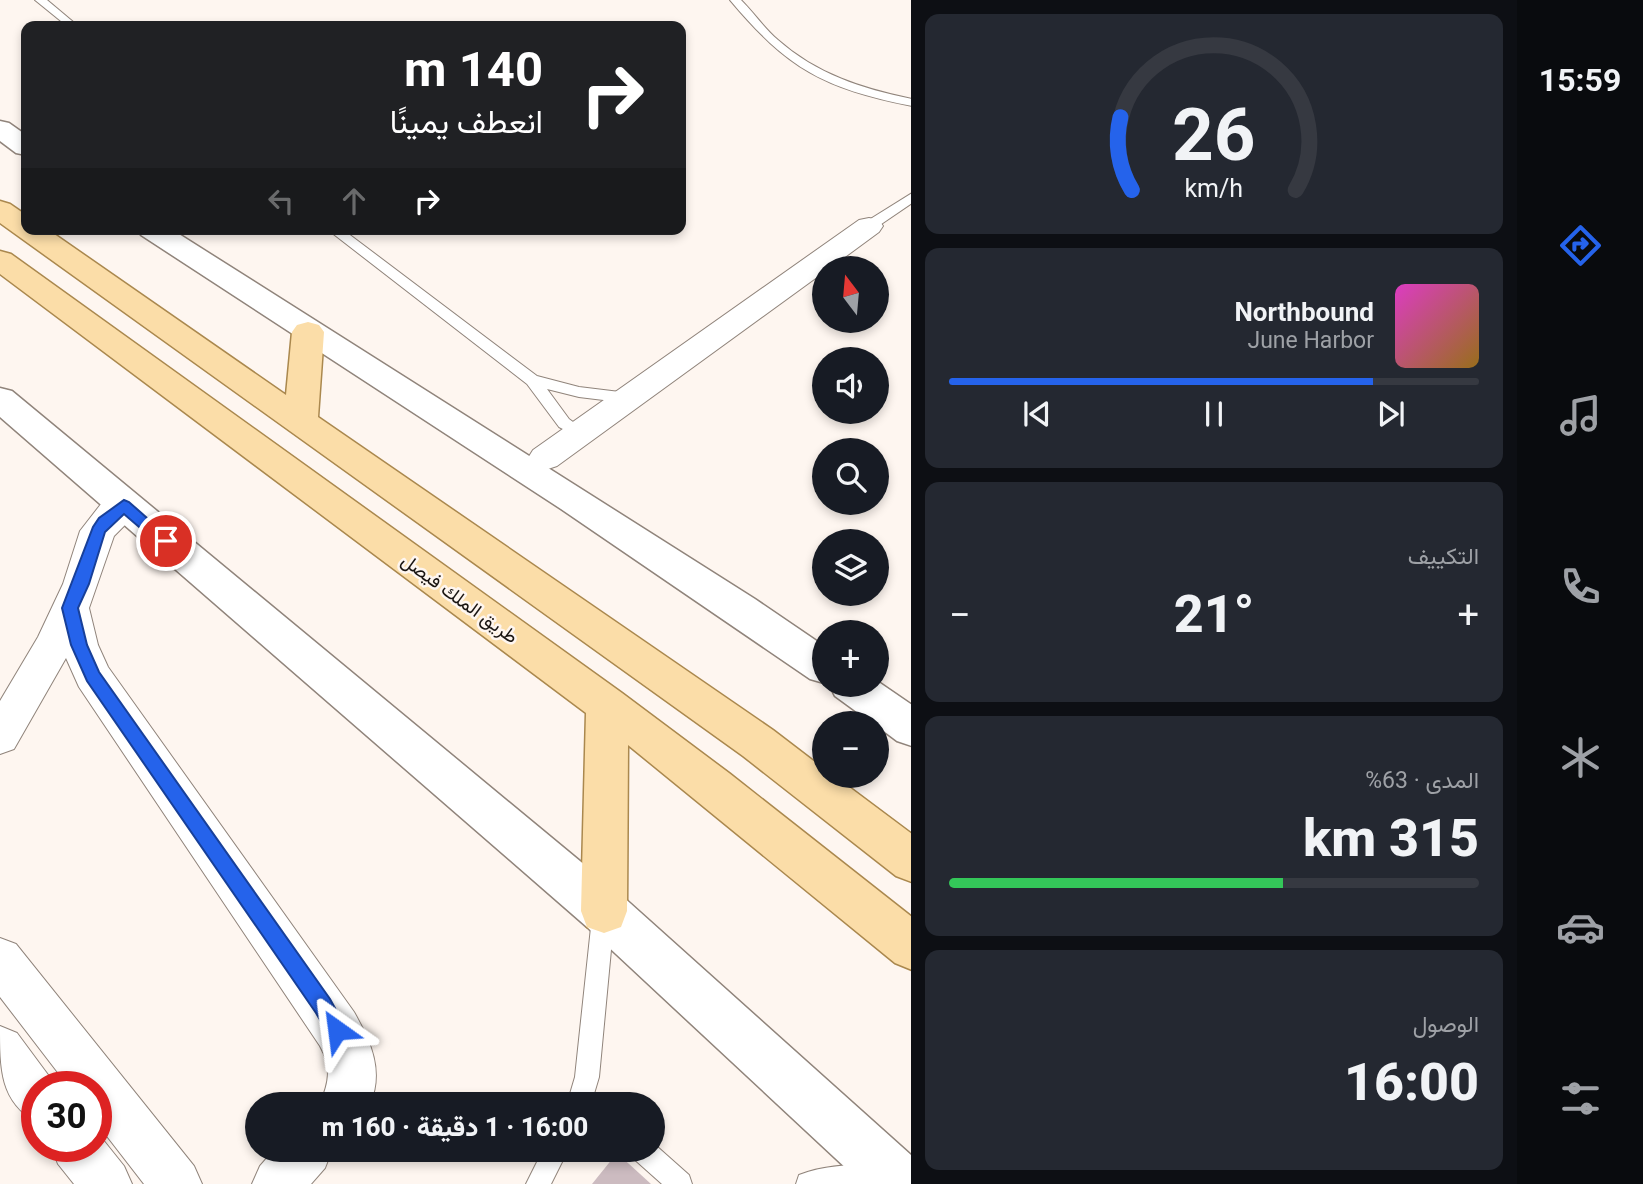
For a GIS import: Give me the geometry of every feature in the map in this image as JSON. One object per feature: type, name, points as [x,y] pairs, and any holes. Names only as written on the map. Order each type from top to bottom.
[{"type":"main road","points":[[0,210],[21,225]]},
{"type":"main road","points":[[35,235],[758,743],[911,860]]},
{"type":"main road","name":"طريق الملك فيصل","points":[[0,260],[607,705],[715,787],[911,946]]},
{"type":"main road","points":[[301,422],[308,332]]},
{"type":"main road","points":[[604,911],[607,705]]},
{"type":"street","points":[[0,130],[21,144]]},
{"type":"street","points":[[545,458],[869,226]]},
{"type":"street","points":[[161,235],[672,564],[812,659]]},
{"type":"street","points":[[0,400],[604,911],[899,1180]]},
{"type":"street","points":[[0,737],[54,644],[81,584],[98,531],[113,513],[124,505]]},
{"type":"street","points":[[70,608],[79,645],[93,676],[323,1006],[351,1053],[355,1070],[351,1092]]},
{"type":"street","points":[[868,697],[911,727]]},
{"type":"street","points":[[0,960],[176,1184]]},
{"type":"street","points":[[0,1051],[21,1077]]},
{"type":"street","points":[[89,1162],[106,1184]]},
{"type":"street","points":[[278,1184],[297,1162]]},
{"type":"lane","points":[[40,0],[67,21]]},
{"type":"lane","points":[[735,0],[771,40],[811,69],[845,86],[911,103]]},
{"type":"lane","points":[[869,226],[911,198]]},
{"type":"lane","points":[[895,209],[911,213]]},
{"type":"lane","points":[[341,235],[532,380],[564,423],[580,433]]},
{"type":"lane","points":[[532,380],[579,392],[628,398]]},
{"type":"lane","points":[[586,1092],[604,911]]},
{"type":"lane","points":[[538,1184],[550,1162]]},
{"type":"lane","points":[[656,1162],[680,1184]]},
{"type":"lane","points":[[808,1184],[844,1177],[899,1180]]},
{"type":"building","points":[[610,1162],[627,1162],[651,1184],[592,1184]]},
{"type":"route","points":[[166,541],[124,505],[104,522],[98,531],[81,584],[70,608],[79,645],[93,676],[337,1030]]}]
